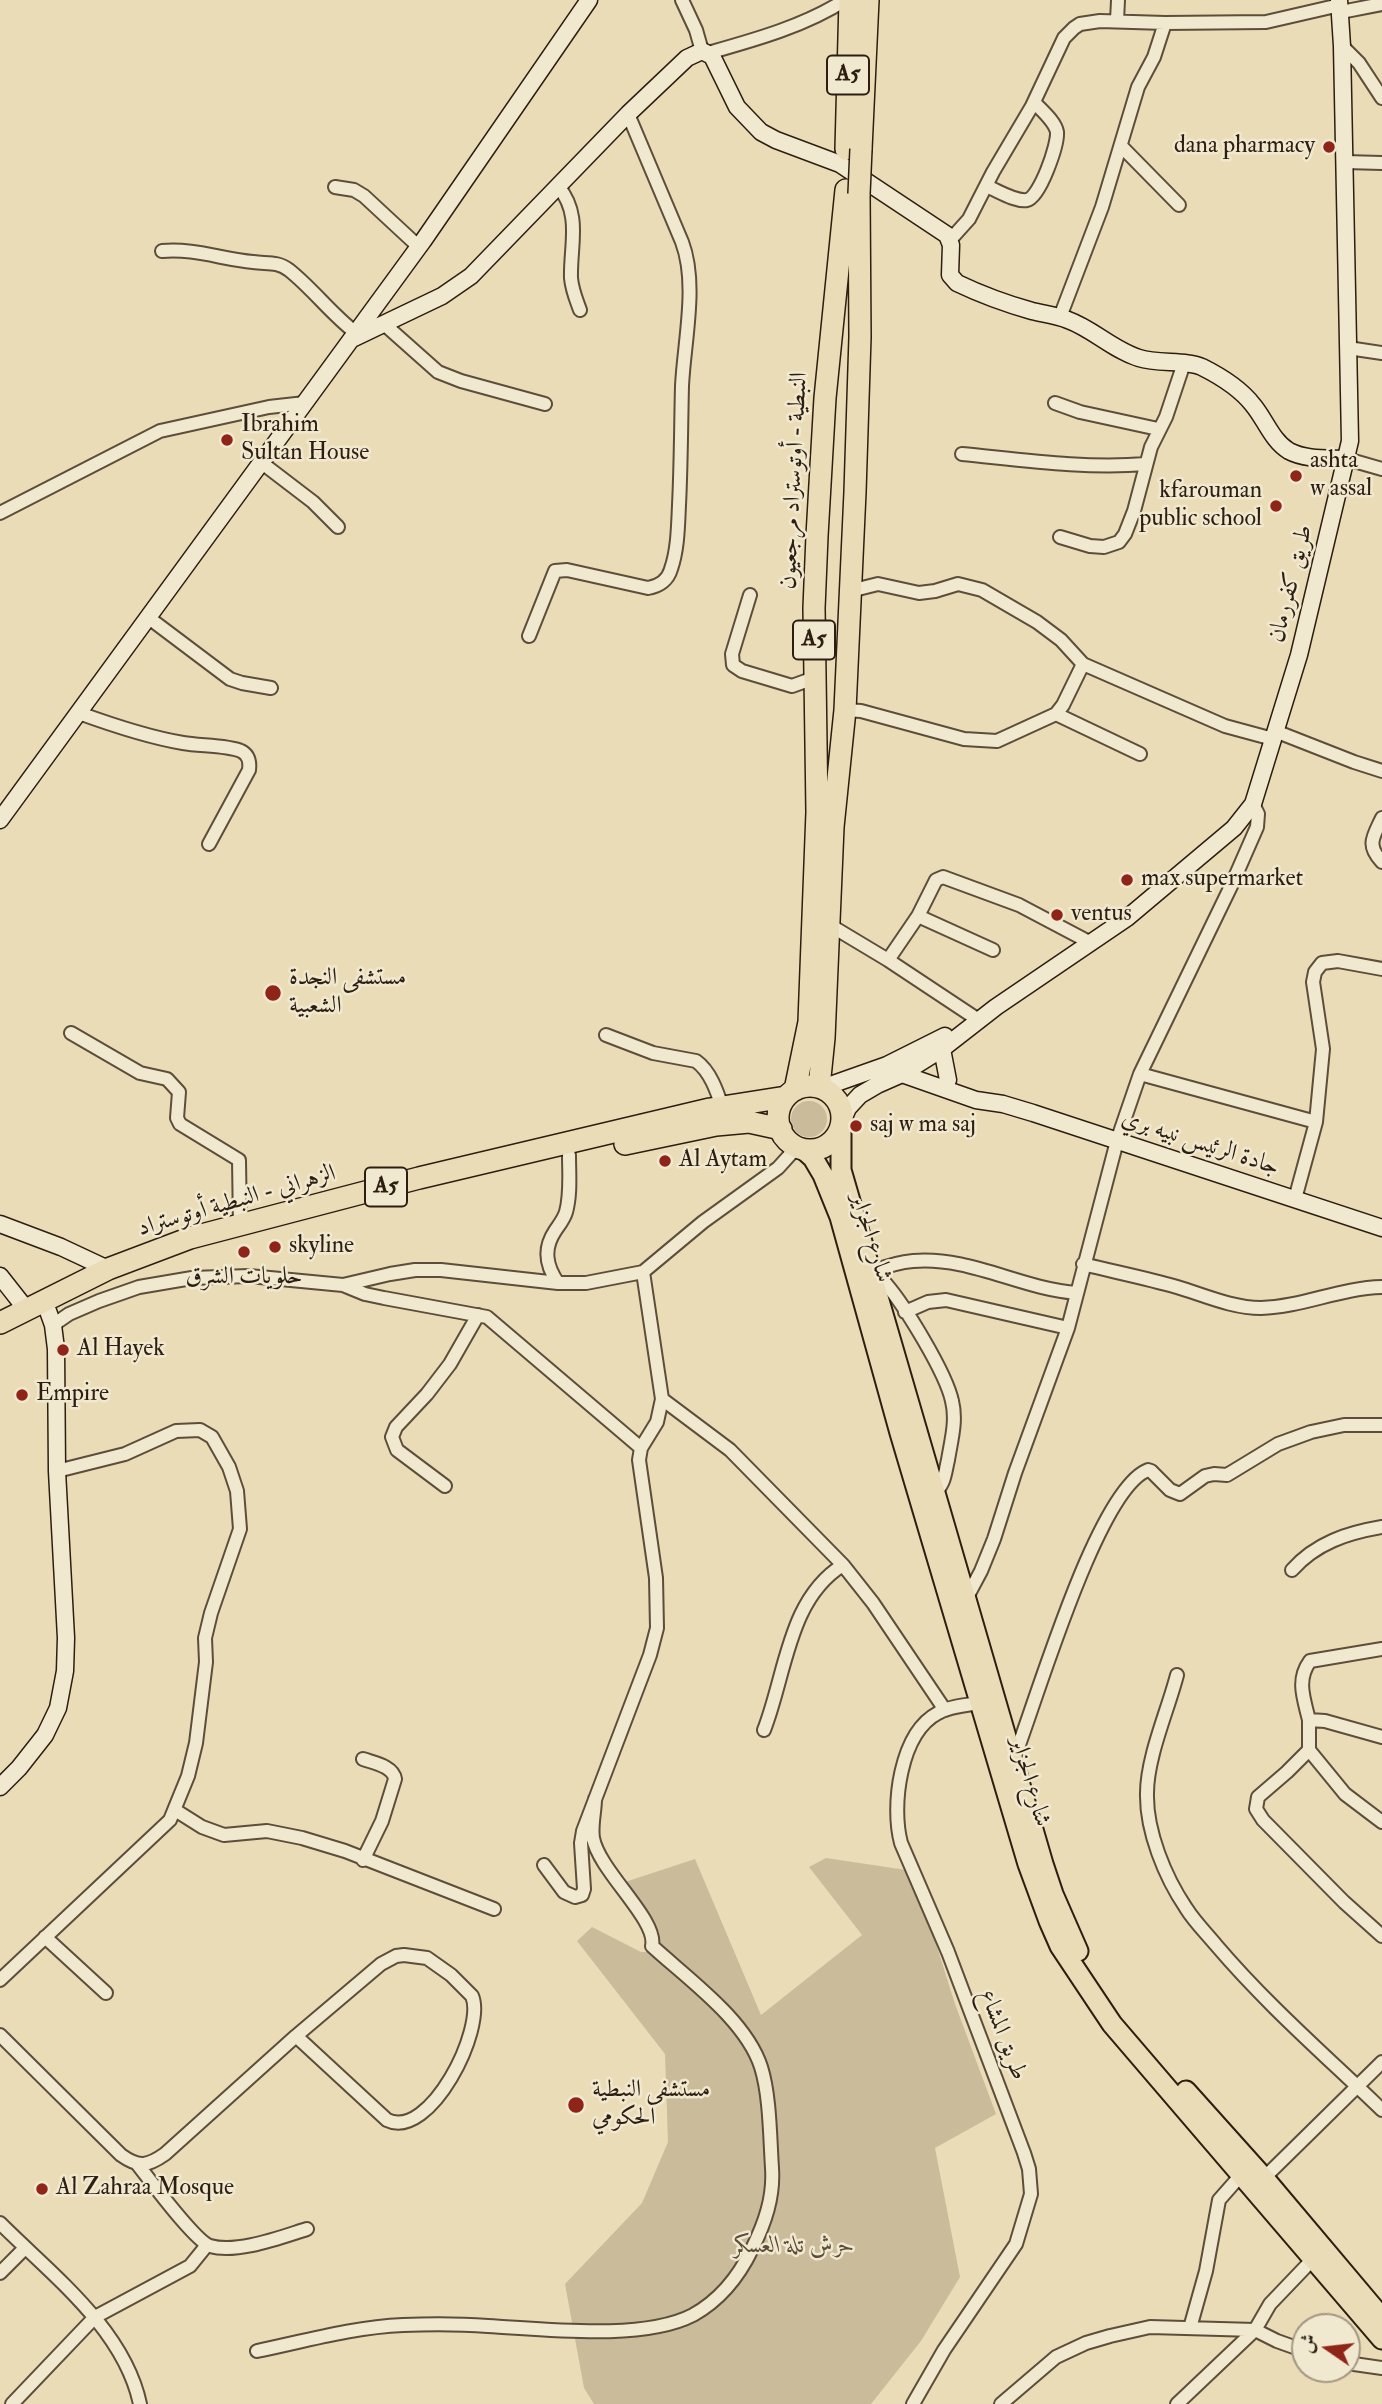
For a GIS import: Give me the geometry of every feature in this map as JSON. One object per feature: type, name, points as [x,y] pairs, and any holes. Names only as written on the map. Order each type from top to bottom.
[{"type":"highway","name":"النبطية - أوتوستراد مرجعيون","points":[[848,0],[854,149]]},
{"type":"highway","name":"النبطية - أوتوستراد مرجعيون","points":[[790,1094],[809,1022],[817,812],[814,678],[817,536],[825,398],[852,192],[868,0]]},
{"type":"highway","name":"النبطية - أوتوستراد مرجعيون","points":[[820,1088],[837,778],[845,710],[855,492],[860,337],[852,192]]},
{"type":"highway","points":[[820,489],[832,504],[845,502],[855,492]]},
{"type":"highway","points":[[817,536],[828,530],[841,528],[853,540]]},
{"type":"highway","name":"A5","points":[[780,1129],[780,1107],[790,1094],[811,1086],[820,1088]]},
{"type":"highway","points":[[780,1129],[787,1140],[800,1148],[815,1150],[826,1146],[835,1138],[841,1125],[841,1108],[834,1096],[820,1088]]},
{"type":"highway","name":"الزهراني - النبطية أوتوستراد","points":[[0,1323],[108,1269],[190,1238],[419,1178],[722,1107],[790,1094]]},
{"type":"highway","name":"الزهراني - النبطية أوتوستراد","points":[[0,1336],[51,1318],[99,1284],[223,1239],[569,1155],[716,1125],[749,1122],[780,1129]]},
{"type":"main road","name":"شارع الجزاير","points":[[841,1125],[841,1170],[933,1493],[1053,1894],[1082,1961],[1106,1998],[1382,2318]]},
{"type":"main road","name":"شارع الجزاير","points":[[800,1148],[813,1157],[840,1217],[900,1433],[1028,1864],[1060,1946],[1112,2024],[1382,2339]]},
{"type":"street","points":[[0,821],[419,247],[589,0]]},
{"type":"street","points":[[682,0],[705,52],[712,56],[737,107],[761,132],[840,164],[951,239]]},
{"type":"street","points":[[354,336],[442,296],[471,276],[628,114],[687,58],[743,44],[848,0]]},
{"type":"street","points":[[1117,21],[1118,0]]},
{"type":"street","points":[[1382,4],[1340,5],[1266,22],[1117,21],[1080,24],[1069,32],[1034,102],[969,219],[951,239],[949,270],[957,283],[1029,310],[1071,320],[1136,357],[1158,363],[1200,366],[1234,387],[1253,404],[1280,444],[1291,452],[1303,456],[1347,459],[1382,470]]},
{"type":"street","name":"طريق كفررمان","points":[[977,1019],[1127,918],[1234,828],[1253,804],[1305,631],[1350,441],[1340,5]]},
{"type":"street","points":[[1060,317],[1102,207],[1138,87],[1154,57],[1165,23]]},
{"type":"street","points":[[1342,46],[1359,63],[1382,98]]},
{"type":"street","points":[[986,186],[1018,199],[1027,200],[1036,194],[1053,152],[1057,132],[1054,124],[1034,102]]},
{"type":"street","points":[[529,636],[555,572],[567,570],[648,588],[665,580],[672,567],[678,525],[682,383],[688,295],[687,259],[628,114]]},
{"type":"street","points":[[1121,145],[1179,205]]},
{"type":"street","points":[[1345,162],[1382,163]]},
{"type":"street","points":[[558,186],[568,201],[573,223],[575,239],[572,286],[580,310]]},
{"type":"street","points":[[335,187],[354,190],[364,196],[419,247]]},
{"type":"street","points":[[162,251],[186,251],[277,264],[289,270],[311,289],[354,336]]},
{"type":"street","points":[[384,324],[438,372],[461,382],[545,404]]},
{"type":"street","points":[[1348,348],[1382,353]]},
{"type":"street","points":[[1060,537],[1097,547],[1112,546],[1125,534],[1158,429],[1166,417],[1184,363]]},
{"type":"street","points":[[0,513],[160,431],[269,407],[305,403]]},
{"type":"street","points":[[1055,403],[1080,412],[1158,429]]},
{"type":"street","points":[[962,454],[1094,465],[1146,464]]},
{"type":"street","points":[[262,463],[306,496],[338,527]]},
{"type":"street","points":[[850,591],[878,584],[926,593],[958,584],[982,590],[1037,622],[1060,640],[1083,664],[1225,726],[1274,735],[1382,771]]},
{"type":"street","points":[[750,595],[732,654],[733,665],[742,671],[792,686],[814,678]]},
{"type":"street","points":[[149,618],[230,679],[271,688]]},
{"type":"street","points":[[845,710],[862,711],[964,739],[991,742],[1056,714],[1083,664]]},
{"type":"street","points":[[79,713],[180,743],[232,749],[246,755],[250,762],[249,770],[209,844]]},
{"type":"street","points":[[1056,714],[1140,754]]},
{"type":"street","points":[[965,1601],[994,1539],[1014,1473],[1068,1328],[1117,1141],[1140,1074],[1257,827],[1258,814],[1253,804]]},
{"type":"street","points":[[1382,818],[1372,840],[1374,853],[1382,862]]},
{"type":"street","points":[[888,960],[918,916],[936,880],[943,877],[1019,905],[1091,943]]},
{"type":"street","points":[[918,916],[993,950]]},
{"type":"street","points":[[828,924],[977,1019]]},
{"type":"street","points":[[1294,1199],[1316,1122],[1323,1049],[1313,982],[1315,972],[1322,963],[1338,961],[1382,969]]},
{"type":"street","points":[[820,1088],[901,1065],[942,1049],[977,1019]]},
{"type":"street","points":[[841,1125],[848,1108],[859,1095],[931,1044],[977,1019]]},
{"type":"street","points":[[71,1033],[140,1073],[167,1079],[172,1083],[179,1092],[177,1118],[180,1124],[239,1160],[240,1226]]},
{"type":"street","points":[[606,1035],[653,1053],[696,1061],[711,1080],[722,1107]]},
{"type":"street","points":[[942,1049],[948,1080]]},
{"type":"street","points":[[901,1065],[948,1080],[1003,1104]]},
{"type":"street","points":[[901,1065],[976,1100],[1003,1104]]},
{"type":"street","points":[[1140,1074],[1316,1122]]},
{"type":"street","name":"جادة الرئيس نبيه بري","points":[[1003,1104],[1382,1228]]},
{"type":"street","points":[[0,1787],[45,1735],[58,1708],[62,1690],[66,1638],[57,1471],[56,1349],[51,1318],[129,1290],[192,1278],[248,1276],[343,1284],[390,1273],[441,1270],[558,1283],[586,1283],[643,1272],[800,1148]]},
{"type":"street","points":[[558,1283],[551,1273],[546,1256],[551,1237],[564,1219],[567,1208],[569,1155]]},
{"type":"street","points":[[0,1224],[108,1269]]},
{"type":"street","points":[[871,1274],[901,1263],[933,1260],[969,1266],[1034,1286],[1077,1293]]},
{"type":"street","points":[[1083,1265],[1259,1308],[1302,1302],[1362,1287],[1382,1287]]},
{"type":"street","points":[[544,1865],[564,1892],[571,1896],[582,1895],[584,1889],[581,1843],[647,1664],[657,1628],[656,1578],[639,1472],[641,1448],[657,1422],[662,1399],[643,1272]]},
{"type":"street","points":[[871,1274],[886,1284],[905,1312],[933,1356],[952,1400],[954,1426],[944,1481],[939,1490],[933,1493]]},
{"type":"street","points":[[0,1276],[26,1309]]},
{"type":"street","points":[[343,1284],[365,1294],[487,1317],[641,1448]]},
{"type":"street","points":[[905,1312],[929,1302],[946,1300],[1068,1328]]},
{"type":"street","points":[[445,1486],[397,1450],[392,1437],[396,1427],[450,1364],[478,1315]]},
{"type":"street","points":[[662,1399],[730,1450],[842,1565],[873,1602],[945,1710]]},
{"type":"street","points":[[1013,1761],[1092,1547],[1115,1507],[1139,1474],[1151,1471],[1170,1490],[1180,1494],[1205,1476],[1227,1475],[1278,1444],[1303,1434],[1345,1425],[1382,1425]]},
{"type":"street","points":[[0,1980],[157,1834],[174,1810],[188,1776],[196,1743],[206,1662],[205,1638],[240,1530],[237,1491],[233,1479],[212,1437],[200,1430],[176,1431],[125,1454],[57,1471]]},
{"type":"street","points":[[1292,1570],[1304,1557],[1326,1543],[1356,1532],[1382,1527]]},
{"type":"street","points":[[764,1730],[802,1611],[818,1584],[842,1565]]},
{"type":"street","points":[[1382,1649],[1310,1661],[1303,1672],[1301,1684],[1309,1720],[1308,1750],[1258,1797],[1256,1809],[1263,1820],[1335,1893],[1382,1936]]},
{"type":"street","points":[[1177,1675],[1155,1752],[1147,1795],[1151,1823],[1172,1883],[1186,1908],[1231,1963],[1382,2110]]},
{"type":"street","name":"طريق المشاع","points":[[917,2403],[944,2350],[1016,2244],[1031,2194],[1029,2169],[1024,2153],[948,1952],[899,1836],[898,1790],[906,1755],[921,1728],[936,1713],[980,1703]]},
{"type":"street","points":[[1309,1720],[1325,1721],[1382,1737]]},
{"type":"street","points":[[1308,1750],[1345,1794],[1382,1822]]},
{"type":"street","points":[[363,1759],[391,1770],[395,1779],[382,1821],[363,1860]]},
{"type":"street","points":[[257,2351],[353,2331],[401,2325],[485,2326],[561,2331],[653,2326],[680,2320],[702,2309],[736,2278],[765,2220],[773,2178],[762,2069],[751,2045],[730,2019],[653,1946],[653,1937],[645,1921],[609,1872],[593,1838],[595,1799]]},
{"type":"street","points":[[174,1810],[218,1833],[236,1835],[275,1831],[302,1838],[494,1909]]},
{"type":"street","points":[[45,1937],[106,1993]]},
{"type":"street","points":[[138,2165],[152,2162],[165,2154],[296,2036],[373,1970],[396,1956],[418,1956],[437,1964],[472,1996],[475,2003],[475,2017],[450,2081],[434,2102],[405,2123],[387,2120],[296,2036]]},
{"type":"street","points":[[0,2035],[121,2155],[138,2165],[169,2205],[207,2245],[229,2248],[307,2229]]},
{"type":"street","points":[[1264,2178],[1382,2062]]},
{"type":"street","points":[[1190,2328],[1206,2271],[1219,2200],[1241,2175]]},
{"type":"street","points":[[0,2223],[95,2317],[122,2354],[135,2382],[140,2404]]},
{"type":"street","points":[[12,2404],[95,2317],[190,2266],[207,2245]]},
{"type":"street","points":[[0,2273],[25,2248]]},
{"type":"street","points":[[1177,2404],[1255,2330],[1270,2304],[1314,2258]]},
{"type":"street","points":[[1001,2404],[1056,2357],[1086,2343],[1110,2336],[1150,2328],[1255,2330],[1291,2345]]},
{"type":"street","points":[[1361,2365],[1382,2368]]},
{"type":"green space","points":[[809,1101],[822,1106],[827,1119],[822,1132],[809,1137],[796,1132],[791,1119],[796,1106]]},
{"type":"green space","name":"حرش تلة العسكر","points":[[826,1858],[913,1871],[955,2004],[996,2114],[935,2148],[960,2277],[921,2341],[871,2404],[594,2404],[584,2388],[565,2284],[642,2203],[668,2142],[665,2054],[577,1941],[592,1927],[641,1952],[650,1952],[654,1945],[625,1882],[695,1859],[761,2015],[862,1935],[809,1867]]},
{"type":"place","name":"dana pharmacy","points":[[1329,147]]},
{"type":"place","name":"Ibrahim Sultan House","points":[[227,440]]},
{"type":"place","name":"ashta w assal","points":[[1296,476]]},
{"type":"place","name":"kfarouman public school","points":[[1276,506]]},
{"type":"place","name":"max supermarket","points":[[1127,880]]},
{"type":"place","name":"ventus","points":[[1057,915]]},
{"type":"place","name":"مستشفى النجدة الشعبية","points":[[273,993]]},
{"type":"place","name":"saj w ma saj","points":[[856,1126]]},
{"type":"place","name":"Al Aytam","points":[[665,1161]]},
{"type":"place","name":"skyline","points":[[275,1247]]},
{"type":"place","name":"حلويات الشرق","points":[[244,1252]]},
{"type":"place","name":"Al Hayek","points":[[63,1350]]},
{"type":"place","name":"Empire","points":[[22,1395]]},
{"type":"place","name":"مستشفى النبطية الحكومي","points":[[576,2105]]},
{"type":"place","name":"Al Zahraa Mosque","points":[[42,2189]]}]
